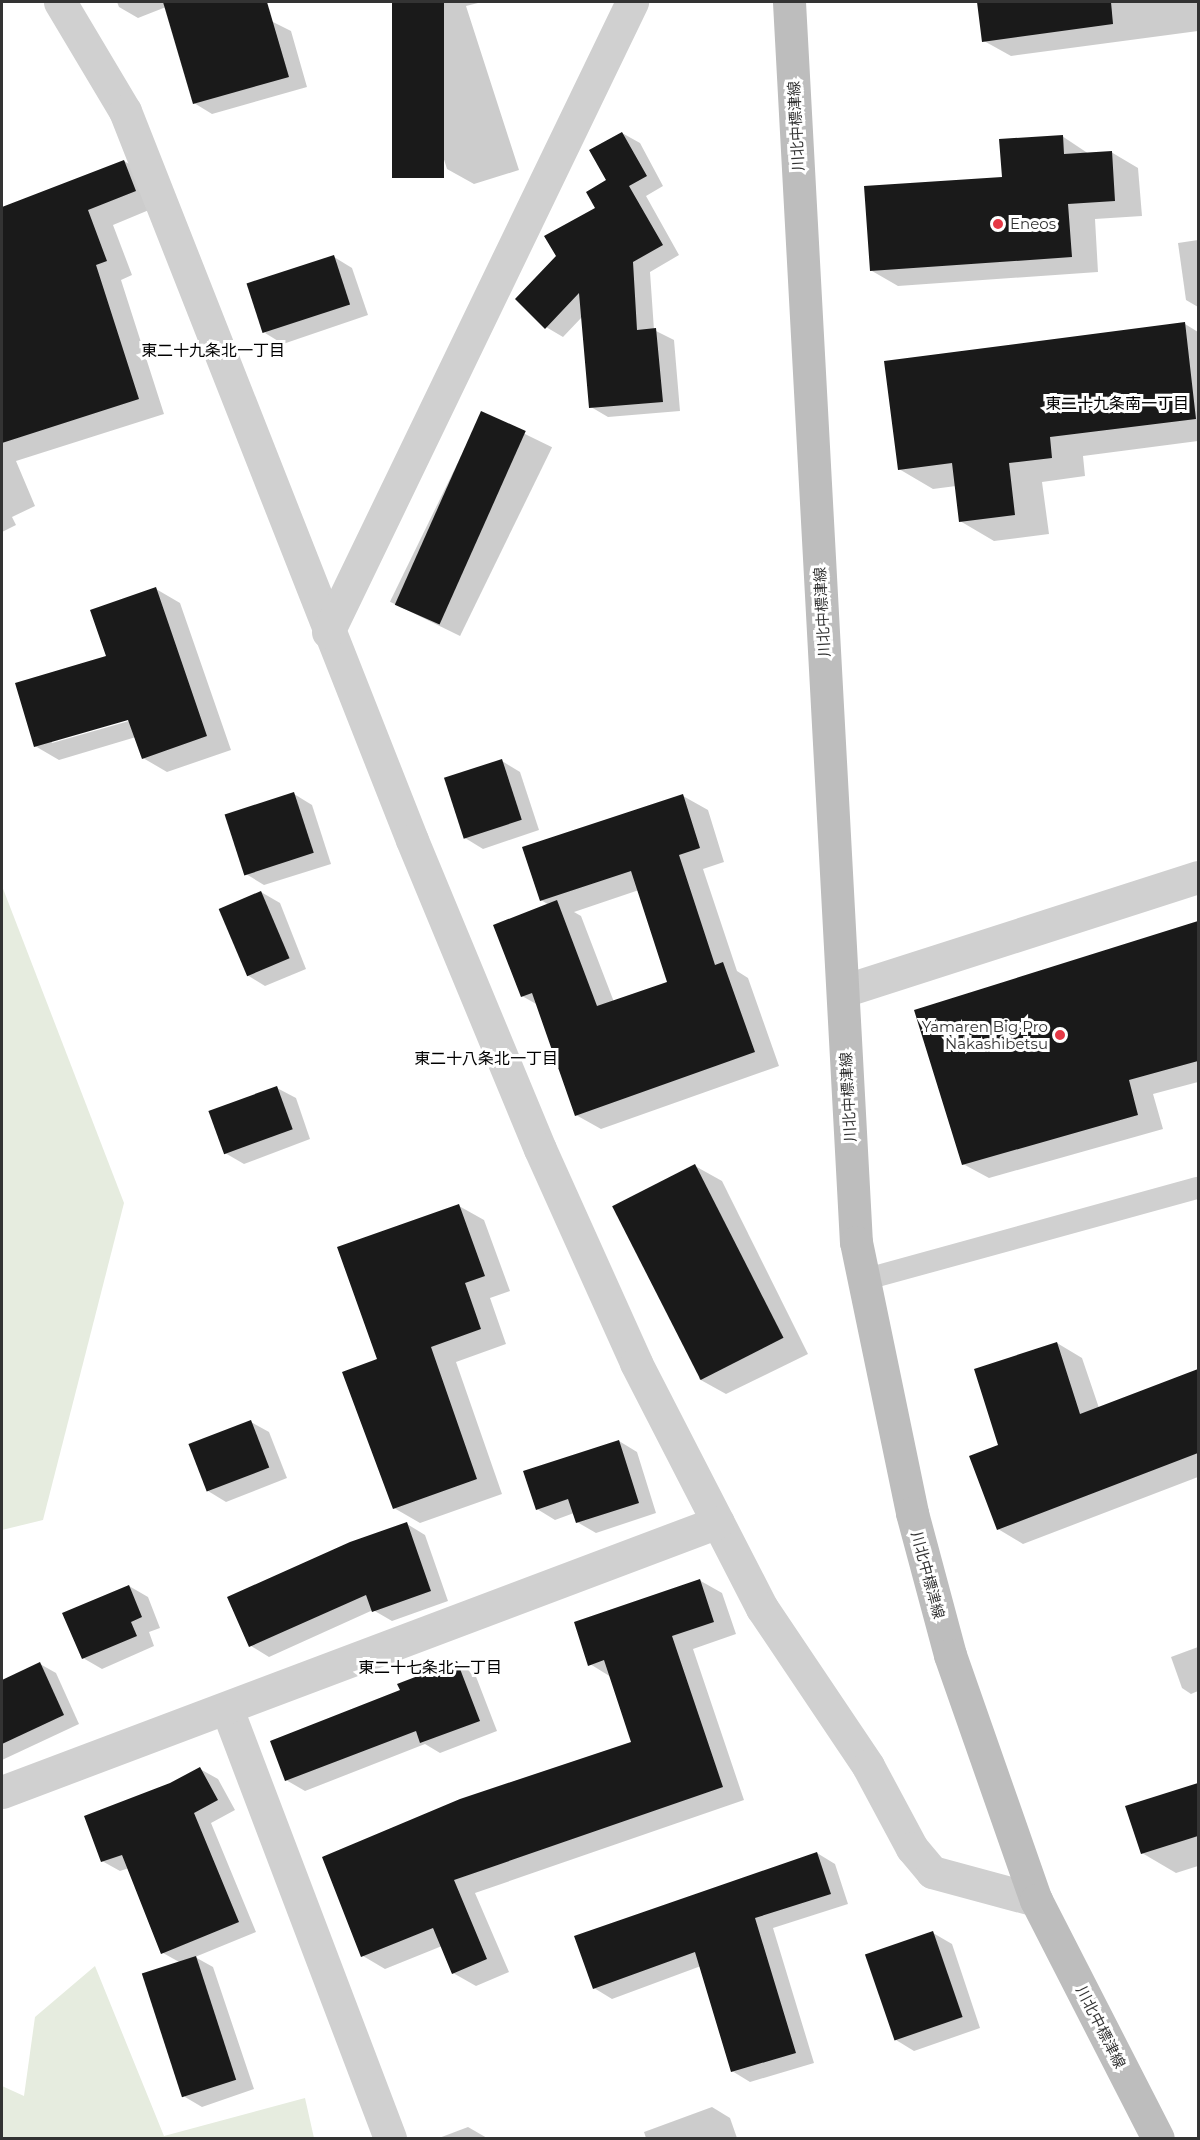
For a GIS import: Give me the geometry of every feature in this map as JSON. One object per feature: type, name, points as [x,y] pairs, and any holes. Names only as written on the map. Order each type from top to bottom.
[{"type":"main road","name":"川北中標津線","points":[[789,2],[856,1242],[929,1585],[1036,1900],[1158,2139]]},
{"type":"street","points":[[60,2],[126,111],[328,632],[540,1149],[636,1363],[762,1608],[868,1766],[912,1848],[932,1872],[987,1890],[1036,1900]]},
{"type":"street","points":[[328,632],[439,409],[632,2]]},
{"type":"street","points":[[843,991],[1198,877]]},
{"type":"street","points":[[2,1792],[718,1522]]},
{"type":"street","points":[[227,1709],[390,2139]]},
{"type":"lane","points":[[863,1280],[1198,1188]]},
{"type":"shaded area","points":[[2,886],[124,1203],[43,1520],[2,1530]]},
{"type":"shaded area","points":[[95,1966],[164,2136],[305,2098],[314,2138],[2,2138],[2,2086],[24,2096],[35,2017]]},
{"type":"building","points":[[163,2],[267,2],[289,77],[193,104]]},
{"type":"building","points":[[392,2],[444,2],[444,178],[392,178]]},
{"type":"building","points":[[977,2],[1111,2],[1113,24],[982,42]]},
{"type":"building","points":[[622,132],[647,176],[629,186],[663,245],[633,262],[637,330],[656,328],[663,402],[589,408],[579,293],[545,329],[515,299],[556,256],[544,236],[595,208],[586,192],[606,180],[589,150]]},
{"type":"building","points":[[1063,135],[1064,154],[1112,151],[1115,201],[1068,204],[1072,257],[870,271],[864,186],[1002,177],[999,139]]},
{"type":"building","points":[[124,160],[136,191],[88,210],[107,261],[96,265],[139,399],[2,443],[2,207]]},
{"type":"building","points":[[334,255],[350,304],[263,333],[247,283]]},
{"type":"building","points":[[1185,322],[1196,419],[1050,437],[1052,458],[1009,463],[1015,515],[959,522],[952,463],[898,470],[884,361]]},
{"type":"building","points":[[481,411],[526,431],[440,625],[395,605]]},
{"type":"building","points":[[156,587],[207,736],[142,759],[128,720],[34,747],[15,683],[106,656],[90,610]]},
{"type":"building","points":[[502,759],[522,820],[464,839],[444,778]]},
{"type":"building","points":[[294,792],[314,853],[244,875],[225,815]]},
{"type":"building","points":[[683,794],[700,848],[679,855],[715,965],[723,962],[755,1052],[575,1116],[532,993],[521,997],[493,925],[557,900],[597,1006],[667,982],[631,871],[540,901],[522,847]]},
{"type":"building","points":[[261,891],[290,958],[247,976],[219,909]]},
{"type":"building","name":"Yamaren Big Pro Nakashibetsu","points":[[1198,921],[1198,1061],[1129,1080],[1138,1115],[962,1165],[914,1010]]},
{"type":"building","points":[[277,1086],[293,1129],[224,1154],[208,1111]]},
{"type":"building","points":[[695,1164],[784,1338],[701,1380],[612,1206]]},
{"type":"building","points":[[459,1204],[485,1276],[465,1283],[481,1329],[431,1347],[477,1479],[393,1509],[342,1372],[377,1359],[337,1247]]},
{"type":"building","points":[[1057,1342],[1080,1414],[1198,1369],[1198,1453],[997,1530],[969,1456],[998,1445],[974,1369]]},
{"type":"building","points":[[251,1420],[269,1468],[207,1492],[188,1444]]},
{"type":"building","points":[[619,1440],[639,1503],[576,1523],[568,1499],[536,1510],[523,1471]]},
{"type":"building","points":[[407,1522],[431,1591],[372,1612],[366,1595],[249,1647],[227,1597],[350,1542]]},
{"type":"building","points":[[700,1579],[714,1622],[672,1636],[723,1787],[454,1880],[487,1959],[452,1974],[433,1928],[361,1957],[322,1857],[460,1799],[631,1742],[604,1660],[588,1666],[574,1622]]},
{"type":"building","points":[[129,1585],[142,1617],[131,1622],[137,1636],[82,1659],[62,1613]]},
{"type":"building","points":[[457,1661],[480,1721],[420,1743],[416,1731],[285,1781],[270,1741],[400,1690],[397,1684]]},
{"type":"building","points":[[40,1662],[64,1715],[2,1744],[2,1680]]},
{"type":"building","points":[[200,1767],[218,1800],[194,1813],[239,1922],[161,1954],[122,1855],[101,1862],[84,1816],[170,1783]]},
{"type":"building","points":[[1198,1783],[1198,1836],[1141,1854],[1125,1806]]},
{"type":"building","points":[[817,1852],[831,1894],[755,1918],[796,2053],[731,2072],[695,1952],[593,1989],[574,1936]]},
{"type":"building","points":[[933,1931],[963,2017],[895,2040],[865,1954]]},
{"type":"building","points":[[196,1956],[236,2080],[182,2097],[142,1974]]},
{"type":"place","name":"Eneos","points":[[998,224]]},
{"type":"place","name":"Yamaren Big Pro Nakashibetsu","points":[[1060,1035]]},
{"type":"district","name":"東二十九条北一丁目","points":[[213,351]]},
{"type":"district","name":"東二十九条南一丁目","points":[[1117,404]]},
{"type":"district","name":"東二十八条北一丁目","points":[[486,1059]]},
{"type":"district","name":"東二十七条北一丁目","points":[[430,1668]]}]
